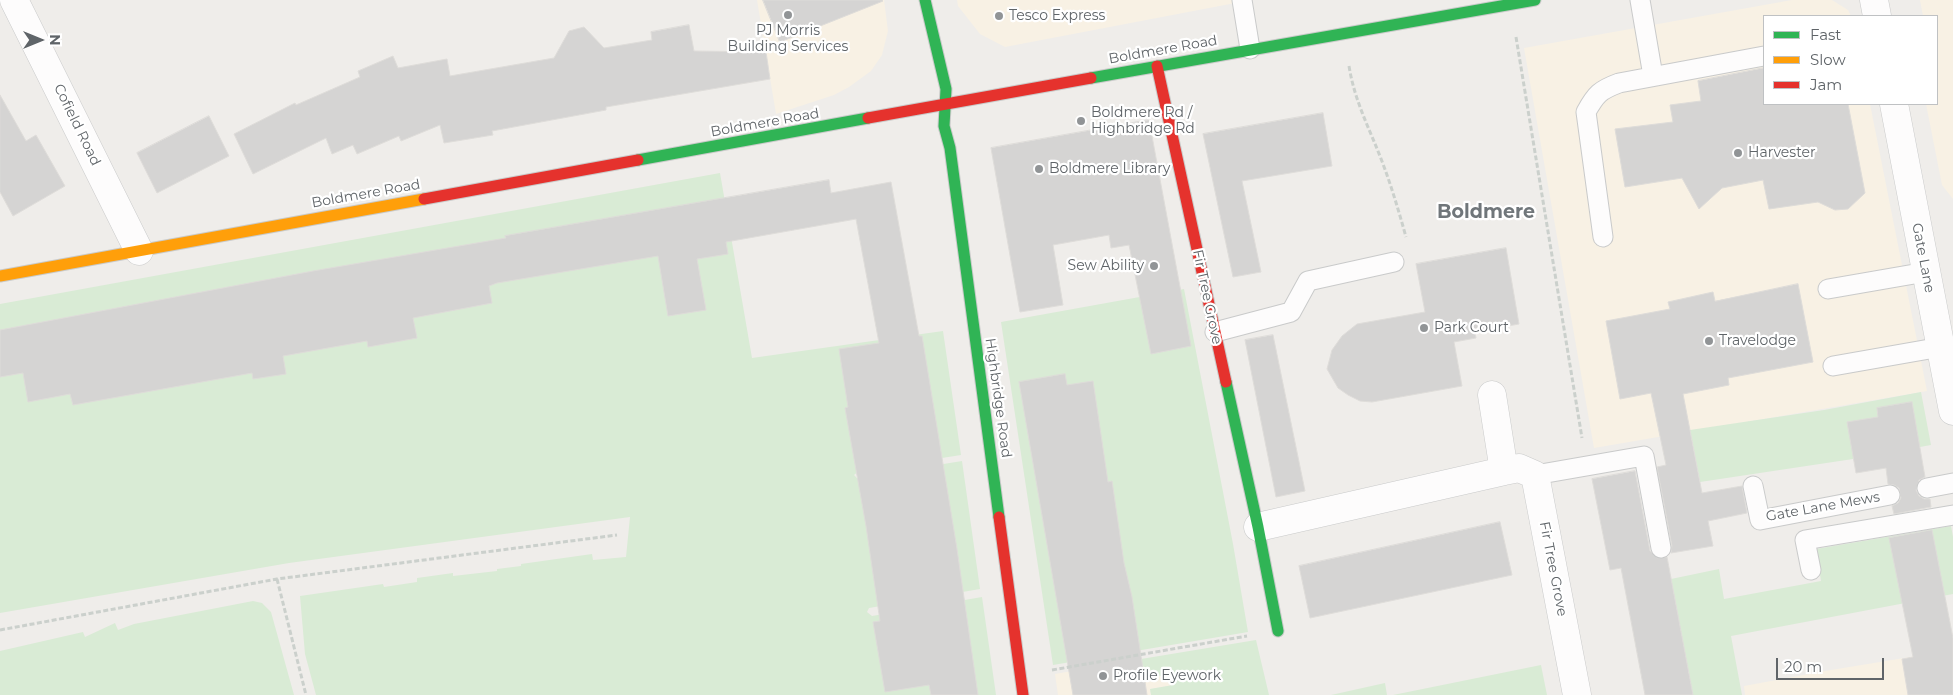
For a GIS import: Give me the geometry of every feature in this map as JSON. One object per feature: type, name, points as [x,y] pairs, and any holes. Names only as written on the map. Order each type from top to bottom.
[{"type":"main road","name":"Highbridge Road","points":[[925,0],[946,89],[944,126],[951,158],[1023,695]]},
{"type":"main road","name":"Boldmere Road","points":[[0,276],[1510,2],[1535,0]]},
{"type":"main road","name":"Fir Tree Grove","points":[[1157,66],[1258,528],[1278,631]]},
{"type":"street","name":"Cofield Road","points":[[14,0],[139,251]]},
{"type":"street","points":[[1874,0],[1877,15]]},
{"type":"street","name":"Gate Lane","points":[[1894,105],[1953,411]]},
{"type":"street","points":[[1492,395],[1504,471]]},
{"type":"street","points":[[1258,528],[1519,468],[1535,475]]},
{"type":"street","name":"Fir Tree Grove","points":[[1535,475],[1578,695]]},
{"type":"lane","points":[[1242,0],[1250,49]]},
{"type":"lane","points":[[1640,0],[1653,76]]},
{"type":"lane","points":[[1603,238],[1586,112],[1594,99],[1603,89],[1619,83],[1763,56]]},
{"type":"lane","points":[[1215,332],[1291,312],[1308,281],[1394,262]]},
{"type":"lane","points":[[1828,289],[1926,272]]},
{"type":"lane","points":[[1834,366],[1941,347]]},
{"type":"lane","points":[[1535,475],[1644,456],[1661,548]]},
{"type":"lane","points":[[1927,488],[1953,483]]},
{"type":"lane","name":"Gate Lane Mews","points":[[1753,486],[1760,520],[1890,495]]},
{"type":"lane","points":[[1811,570],[1805,540],[1953,515]]},
{"type":"path","points":[[1510,2],[1587,466]]},
{"type":"path","points":[[1344,33],[1352,85],[1363,119],[1392,190],[1406,240],[1409,258],[1394,262]]},
{"type":"path","points":[[0,630],[277,579],[617,536]]},
{"type":"path","points":[[277,579],[306,695]]},
{"type":"path","points":[[1020,676],[1278,631]]},
{"type":"shaded area","points":[[757,0],[884,0],[888,31],[882,55],[871,71],[849,87],[834,95],[776,114]]},
{"type":"shaded area","points":[[957,0],[1251,0],[1005,47],[980,34],[958,6]]},
{"type":"shaded area","points":[[1792,0],[1832,0],[1848,10],[1850,15],[1763,15],[1763,105],[1870,105],[1927,391],[1594,448],[1524,48]]},
{"type":"shaded area","points":[[1920,0],[1953,0],[1953,199],[1942,185],[1926,105],[1938,105],[1938,15],[1923,15]]},
{"type":"shaded area","points":[[1953,650],[1953,695],[1745,695],[1744,686]]},
{"type":"shaded area","points":[[1135,660],[1171,674],[1173,685],[1150,689],[1151,695],[1058,695],[1055,674]]},
{"type":"green space","points":[[720,173],[752,358],[943,331],[961,455],[859,471],[854,475],[857,478],[962,461],[980,589],[869,608],[867,612],[872,616],[982,597],[996,695],[316,695],[305,654],[300,596],[383,584],[384,587],[417,582],[417,578],[453,573],[453,576],[497,571],[497,569],[521,566],[521,564],[592,554],[593,560],[626,557],[630,517],[289,563],[0,613],[0,304]]},
{"type":"green space","points":[[1184,289],[1248,632],[1053,665],[1001,322]]},
{"type":"green space","points":[[1921,392],[1931,445],[1700,482],[1690,430],[1824,410]]},
{"type":"green space","points":[[1951,526],[1953,537],[1953,594],[1731,636],[1742,695],[1693,695],[1671,579],[1719,569],[1724,599],[1821,581],[1816,549]]},
{"type":"green space","points":[[253,601],[262,603],[271,612],[294,695],[0,695],[0,651],[83,632],[85,637],[115,623],[118,630],[134,624]]},
{"type":"green space","points":[[1256,640],[1269,695],[1151,695],[1150,689],[1173,685],[1171,674],[1138,680],[1135,660]]},
{"type":"green space","points":[[1541,665],[1547,695],[1393,695]]},
{"type":"green space","points":[[1385,683],[1387,695],[1331,695]]},
{"type":"building","points":[[763,0],[882,0],[883,1],[780,42]]},
{"type":"building","points":[[689,25],[694,51],[766,52],[770,79],[606,107],[606,110],[492,131],[493,135],[444,143],[440,125],[401,141],[399,136],[357,154],[353,145],[332,154],[326,138],[253,174],[234,134],[295,103],[296,105],[360,77],[358,71],[393,56],[398,68],[447,59],[450,76],[554,58],[569,31],[584,27],[604,48],[652,40],[651,32]]},
{"type":"building","name":"Harvester","points":[[1763,68],[1763,105],[1848,105],[1865,193],[1848,209],[1835,210],[1818,202],[1769,209],[1763,180],[1722,188],[1699,209],[1682,178],[1625,187],[1615,129],[1673,122],[1670,105],[1701,101],[1698,81]]},
{"type":"building","points":[[0,95],[26,141],[36,135],[65,186],[13,216],[0,192]]},
{"type":"building","points":[[1323,113],[1332,166],[1242,181],[1261,272],[1233,277],[1203,134]]},
{"type":"building","points":[[209,116],[229,156],[157,193],[137,153]]},
{"type":"building","points":[[1149,120],[1191,346],[1151,354],[1129,245],[1111,248],[1109,235],[1053,245],[1063,305],[1020,312],[991,148]]},
{"type":"building","points":[[829,180],[831,193],[891,182],[919,336],[922,336],[957,549],[978,695],[931,695],[929,685],[885,692],[873,622],[880,621],[866,526],[845,408],[848,407],[839,349],[879,343],[856,219],[726,242],[728,254],[697,259],[706,310],[668,316],[658,256],[497,283],[489,286],[492,303],[413,318],[417,338],[368,347],[367,341],[283,356],[286,374],[253,379],[252,373],[73,405],[70,394],[28,402],[23,373],[0,377],[0,330],[313,271],[506,238],[505,236]]},
{"type":"building","name":"Park Court","points":[[1506,248],[1519,324],[1475,332],[1476,338],[1454,342],[1462,386],[1372,402],[1360,401],[1338,388],[1327,369],[1332,350],[1342,336],[1357,324],[1425,312],[1416,264]]},
{"type":"building","name":"Travelodge","points":[[1798,284],[1813,362],[1728,378],[1729,385],[1683,394],[1702,493],[1742,486],[1747,513],[1708,521],[1713,546],[1671,553],[1672,546],[1657,467],[1666,465],[1651,393],[1620,399],[1606,321],[1670,309],[1668,302],[1713,292],[1715,301]]},
{"type":"building","points":[[1273,335],[1305,491],[1276,497],[1245,340]]},
{"type":"building","points":[[1065,374],[1067,385],[1093,381],[1108,482],[1112,481],[1147,695],[1073,695],[1019,382]]},
{"type":"building","points":[[1912,402],[1925,477],[1919,480],[1916,490],[1919,496],[1924,499],[1930,499],[1931,507],[1894,514],[1892,506],[1898,503],[1901,498],[1899,488],[1888,484],[1886,468],[1856,473],[1847,422],[1878,417],[1877,408]]},
{"type":"building","points":[[1635,471],[1650,551],[1657,558],[1667,557],[1693,695],[1645,695],[1621,568],[1610,570],[1592,479]]},
{"type":"building","points":[[1500,522],[1512,575],[1310,618],[1299,566]]},
{"type":"building","points":[[1932,530],[1953,638],[1953,695],[1908,695],[1902,659],[1913,657],[1889,538]]},
{"type":"traffic: fast","points":[[925,0],[946,89],[944,126],[950,148],[999,517]]},
{"type":"traffic: fast","points":[[1091,78],[1535,0]]},
{"type":"traffic: fast","points":[[638,160],[868,118]]},
{"type":"traffic: fast","points":[[1226,382],[1258,527],[1278,631]]},
{"type":"traffic: slow","points":[[0,276],[424,199]]},
{"type":"traffic: jam","points":[[1157,66],[1226,382]]},
{"type":"traffic: jam","points":[[868,118],[1091,78]]},
{"type":"traffic: jam","points":[[424,199],[638,160]]},
{"type":"traffic: jam","points":[[999,517],[1023,695]]},
{"type":"place","name":"PJ Morris Building Services","points":[[788,15]]},
{"type":"place","name":"Tesco Express","points":[[999,16]]},
{"type":"place","name":"Boldmere Rd / Highbridge Rd","points":[[1081,121]]},
{"type":"place","name":"Harvester","points":[[1738,153]]},
{"type":"place","name":"Boldmere Library","points":[[1039,169]]},
{"type":"place","name":"Sew Ability","points":[[1154,266]]},
{"type":"place","name":"Park Court","points":[[1424,328]]},
{"type":"place","name":"Travelodge","points":[[1709,341]]},
{"type":"place","name":"Profile Eyework","points":[[1103,676]]},
{"type":"district","name":"Boldmere","points":[[1486,212]]}]
